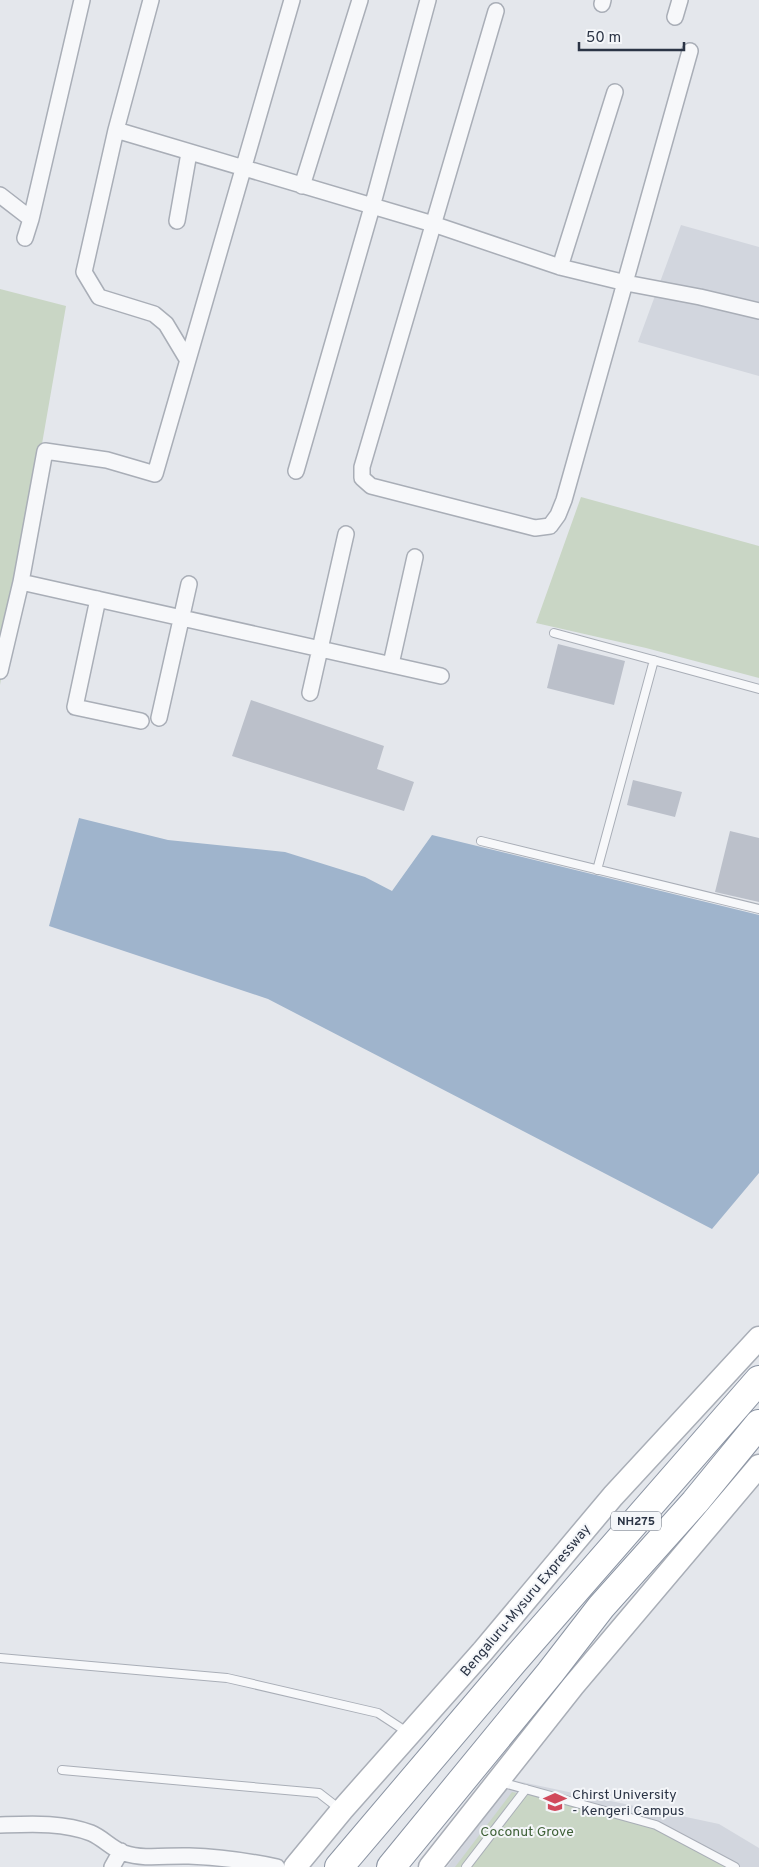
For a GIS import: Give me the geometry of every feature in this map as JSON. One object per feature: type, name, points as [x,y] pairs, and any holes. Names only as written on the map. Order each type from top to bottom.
[{"type":"highway","name":"NH275","points":[[339,1867],[512,1662],[759,1380]]},
{"type":"highway","name":"NH275","points":[[391,1867],[550,1673],[601,1607],[695,1502],[759,1424]]},
{"type":"street","points":[[25,238],[82,0]]},
{"type":"street","points":[[151,0],[116,130],[84,272],[100,297],[154,314],[166,324],[187,359]]},
{"type":"street","points":[[0,671],[21,582],[45,451],[108,460],[155,474],[292,0]]},
{"type":"street","points":[[302,186],[360,0]]},
{"type":"street","points":[[296,471],[372,207],[428,0]]},
{"type":"street","points":[[675,17],[680,0]]},
{"type":"street","points":[[496,11],[362,467],[362,478],[371,486],[535,528],[550,526],[558,515],[564,500],[690,51]]},
{"type":"street","points":[[560,267],[614,92]]},
{"type":"street","points":[[116,130],[432,224],[560,267],[626,283],[759,310]]},
{"type":"street","points":[[177,221],[190,153]]},
{"type":"street","points":[[0,195],[31,219]]},
{"type":"street","points":[[310,693],[346,534]]},
{"type":"street","points":[[391,664],[415,557]]},
{"type":"street","points":[[21,582],[441,676]]},
{"type":"street","points":[[159,718],[188,584]]},
{"type":"street","points":[[98,599],[75,707],[141,721]]},
{"type":"street","name":"Bengaluru-Mysuru Expressway","points":[[295,1867],[409,1733],[484,1651],[613,1496],[759,1338]]},
{"type":"street","points":[[430,1867],[573,1686],[759,1466]]},
{"type":"street","points":[[0,1825],[42,1824],[68,1828],[91,1833],[121,1851],[150,1857],[188,1856],[234,1859],[277,1867]]},
{"type":"street","points":[[112,1867],[121,1851]]},
{"type":"lane","points":[[554,633],[759,689]]},
{"type":"lane","points":[[598,870],[654,660]]},
{"type":"lane","points":[[481,841],[759,909]]},
{"type":"lane","points":[[0,1658],[227,1678],[378,1713],[409,1733]]},
{"type":"lane","points":[[62,1770],[319,1793],[342,1810]]},
{"type":"lane","points":[[497,1782],[656,1825],[734,1867]]},
{"type":"lane","points":[[466,1867],[526,1789]]},
{"type":"shaded area","points":[[681,225],[759,247],[759,376],[638,342]]},
{"type":"shaded area","name":"Coconut Grove","points":[[512,1780],[719,1824],[759,1848],[759,1867],[447,1867]]},
{"type":"green space","points":[[0,289],[66,306],[0,685]]},
{"type":"green space","points":[[581,497],[759,546],[759,678],[646,648],[536,623]]},
{"type":"green space","name":"Coconut Grove","points":[[512,1792],[571,1803],[657,1830],[727,1867],[455,1867]]},
{"type":"water","points":[[79,818],[168,840],[285,852],[365,877],[392,891],[432,835],[759,915],[759,1173],[712,1229],[268,999],[49,926]]},
{"type":"building","points":[[558,644],[625,661],[614,705],[547,688]]},
{"type":"building","points":[[251,700],[384,746],[377,769],[414,782],[404,811],[232,756]]},
{"type":"building","points":[[633,780],[682,792],[675,817],[627,805]]},
{"type":"building","points":[[730,831],[759,838],[759,902],[715,892]]},
{"type":"place","name":"Chirst University - Kengeri Campus","points":[[555,1802]]}]
